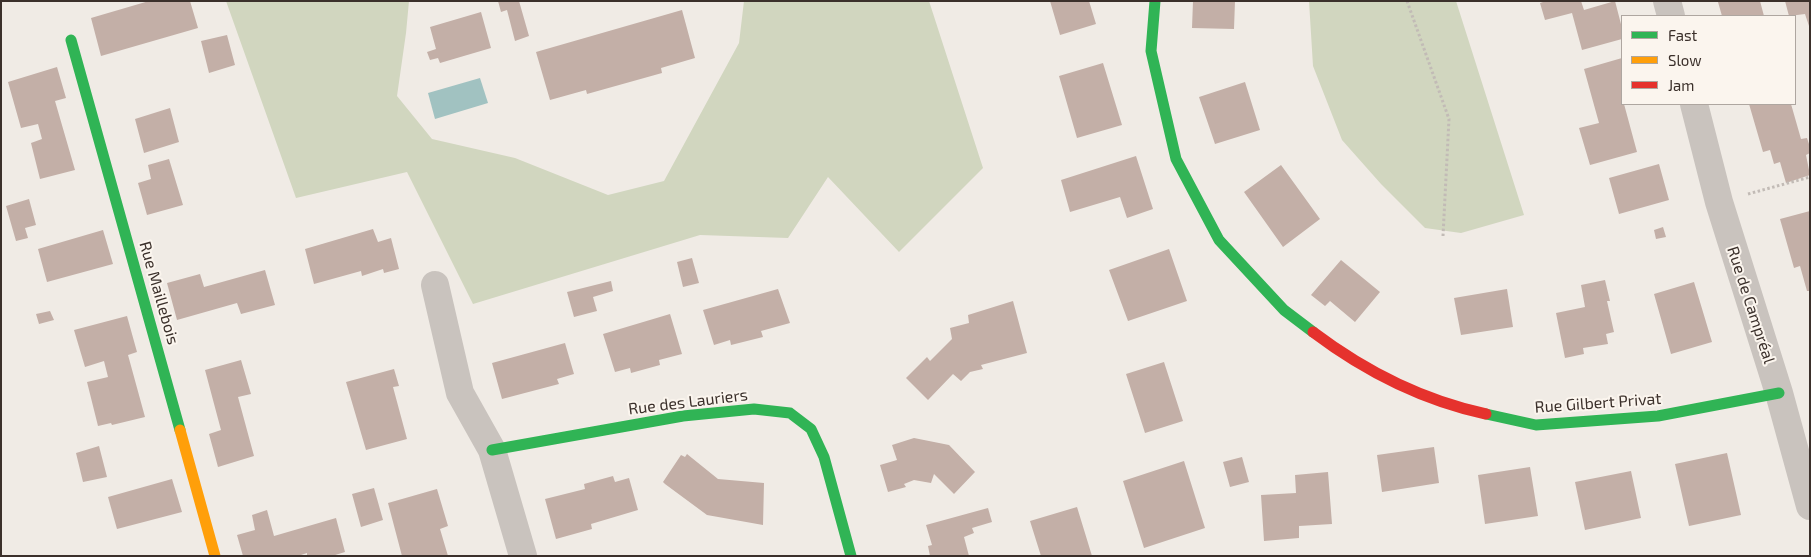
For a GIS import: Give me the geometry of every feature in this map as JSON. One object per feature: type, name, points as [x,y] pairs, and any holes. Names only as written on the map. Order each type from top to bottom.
[{"type":"street","name":"Rue Gilbert Privat","points":[[1155,1],[1151,51],[1176,159],[1219,240],[1284,310],[1344,355],[1396,384],[1459,408],[1536,425],[1658,416],[1779,393]]},
{"type":"street","points":[[1668,1],[1671,15]]},
{"type":"street","name":"Rue Maillebois","points":[[71,40],[215,556]]},
{"type":"street","name":"Rue de Campréal","points":[[1694,105],[1719,202],[1779,393],[1802,449],[1810,506]]},
{"type":"street","points":[[435,285],[460,392],[492,450],[523,556]]},
{"type":"street","name":"Rue des Lauriers","points":[[492,450],[683,416],[754,409],[790,413],[811,429],[824,456],[851,556]]},
{"type":"path","points":[[1407,1],[1449,119],[1443,236]]},
{"type":"path","points":[[1719,202],[1810,177]]},
{"type":"green space","points":[[226,1],[409,1],[397,96],[432,139],[515,158],[608,195],[664,181],[739,43],[744,1],[929,1],[983,168],[899,252],[828,177],[788,238],[700,235],[473,304],[407,172],[296,198]]},
{"type":"green space","points":[[1309,1],[1456,1],[1524,215],[1461,233],[1425,228],[1381,184],[1342,140],[1313,66]]},
{"type":"water","points":[[480,78],[488,103],[435,119],[428,93]]},
{"type":"building","points":[[149,1],[190,1],[198,28],[101,56],[91,18]]},
{"type":"building","points":[[498,1],[519,1],[529,36],[515,41],[507,10],[501,12]]},
{"type":"building","points":[[1050,1],[1089,1],[1096,24],[1060,35]]},
{"type":"building","points":[[1193,1],[1235,1],[1234,29],[1192,28]]},
{"type":"building","points":[[1546,1],[1581,1],[1584,10],[1615,1],[1621,24],[1621,39],[1582,50],[1572,13],[1545,20],[1540,3]]},
{"type":"building","points":[[1760,1],[1764,15],[1722,15],[1718,2]]},
{"type":"building","points":[[1785,1],[1810,1],[1810,29],[1805,14],[1789,15]]},
{"type":"building","points":[[682,10],[695,58],[661,68],[662,73],[587,94],[586,90],[550,100],[536,52]]},
{"type":"building","points":[[481,12],[491,48],[440,63],[438,58],[430,60],[427,52],[436,49],[430,27]]},
{"type":"building","points":[[227,35],[235,65],[209,73],[201,41]]},
{"type":"building","points":[[1621,58],[1621,105],[1624,105],[1637,152],[1590,165],[1579,128],[1599,123],[1584,69]]},
{"type":"building","points":[[1103,63],[1122,125],[1077,138],[1059,76]]},
{"type":"building","points":[[57,67],[66,98],[55,101],[75,170],[40,179],[31,143],[42,139],[38,124],[21,128],[8,82]]},
{"type":"building","points":[[1245,82],[1260,130],[1215,144],[1199,97]]},
{"type":"building","points":[[1749,105],[1791,105],[1801,139],[1807,138],[1810,147],[1810,153],[1806,155],[1810,175],[1786,183],[1780,162],[1774,164],[1770,150],[1763,152]]},
{"type":"building","points":[[170,108],[179,142],[144,153],[135,119]]},
{"type":"building","points":[[1136,156],[1153,209],[1127,218],[1120,197],[1070,212],[1061,180]]},
{"type":"building","points":[[169,159],[183,205],[147,215],[138,183],[151,179],[148,165]]},
{"type":"building","points":[[1659,164],[1669,200],[1619,214],[1609,178]]},
{"type":"building","points":[[1281,165],[1320,219],[1283,247],[1244,192]]},
{"type":"building","points":[[29,199],[36,225],[25,228],[28,238],[16,241],[6,206]]},
{"type":"building","points":[[1810,211],[1810,291],[1807,291],[1800,266],[1794,268],[1780,219]]},
{"type":"building","points":[[1663,227],[1666,237],[1656,239],[1654,230]]},
{"type":"building","points":[[373,229],[378,242],[391,238],[399,269],[384,273],[383,269],[362,276],[361,271],[314,284],[305,249]]},
{"type":"building","points":[[103,230],[113,264],[47,282],[38,249]]},
{"type":"building","points":[[1169,249],[1187,301],[1128,321],[1109,270]]},
{"type":"building","points":[[692,258],[699,283],[683,287],[677,262]]},
{"type":"building","points":[[1341,260],[1380,292],[1355,322],[1330,301],[1325,306],[1311,295]]},
{"type":"building","points":[[265,270],[275,305],[241,314],[237,303],[177,320],[167,283],[200,274],[204,287]]},
{"type":"building","points":[[1605,280],[1610,301],[1607,301],[1614,332],[1606,334],[1608,344],[1583,348],[1584,354],[1565,358],[1556,313],[1585,307],[1581,285]]},
{"type":"building","points":[[611,281],[613,291],[593,297],[597,311],[574,317],[567,292]]},
{"type":"building","points":[[1694,282],[1712,342],[1671,354],[1654,294]]},
{"type":"building","points":[[778,289],[790,323],[761,331],[763,337],[731,345],[730,340],[714,345],[703,310]]},
{"type":"building","points":[[1507,289],[1513,327],[1461,335],[1454,298]]},
{"type":"building","points":[[1013,301],[1027,353],[981,365],[983,369],[970,372],[961,381],[953,374],[928,400],[906,378],[927,357],[930,361],[952,339],[950,328],[969,323],[968,315]]},
{"type":"building","points":[[50,311],[54,320],[39,324],[36,314]]},
{"type":"building","points":[[670,314],[682,354],[659,360],[660,365],[631,373],[630,368],[615,372],[603,334]]},
{"type":"building","points":[[127,316],[137,352],[128,355],[145,417],[112,425],[111,423],[98,426],[87,382],[108,377],[104,361],[85,367],[74,330]]},
{"type":"building","points":[[565,343],[574,374],[557,379],[559,384],[502,399],[492,363]]},
{"type":"building","points":[[241,360],[251,394],[238,397],[254,456],[218,467],[209,434],[221,430],[205,370]]},
{"type":"building","points":[[1164,362],[1183,421],[1145,433],[1126,374]]},
{"type":"building","points":[[394,369],[399,386],[393,387],[407,439],[366,450],[346,382]]},
{"type":"building","points":[[914,438],[949,445],[975,472],[954,494],[934,474],[931,483],[914,480],[904,484],[906,487],[888,492],[880,465],[897,460],[892,445]]},
{"type":"building","points":[[99,446],[107,477],[83,482],[76,453]]},
{"type":"building","points":[[1434,447],[1439,483],[1382,492],[1377,455]]},
{"type":"building","points":[[1727,453],[1741,515],[1689,526],[1675,464]]},
{"type":"building","points":[[687,454],[718,479],[764,483],[763,525],[707,515],[665,484],[663,482],[681,455],[685,457]]},
{"type":"building","points":[[1242,457],[1249,482],[1230,487],[1223,462]]},
{"type":"building","points":[[1184,461],[1205,528],[1144,548],[1123,481]]},
{"type":"building","points":[[1530,467],[1538,516],[1485,524],[1478,475]]},
{"type":"building","points":[[1631,471],[1641,518],[1585,530],[1575,482]]},
{"type":"building","points":[[1328,472],[1332,524],[1299,526],[1299,538],[1264,541],[1261,495],[1296,493],[1295,475]]},
{"type":"building","points":[[613,476],[615,482],[629,478],[638,510],[591,524],[592,529],[556,539],[545,499],[585,489],[584,484]]},
{"type":"building","points":[[172,479],[182,512],[117,529],[108,497]]},
{"type":"building","points":[[374,488],[383,520],[361,527],[352,494]]},
{"type":"building","points":[[437,489],[448,526],[440,529],[448,556],[402,556],[388,503]]},
{"type":"building","points":[[1077,507],[1092,556],[1041,556],[1030,521]]},
{"type":"building","points":[[988,508],[992,522],[972,528],[974,533],[964,537],[969,556],[930,556],[928,546],[932,545],[926,525]]},
{"type":"building","points":[[267,510],[274,536],[336,518],[345,552],[332,556],[307,556],[307,553],[298,556],[243,556],[237,535],[255,530],[252,515]]},
{"type":"traffic: fast","points":[[1155,1],[1151,51],[1176,159],[1219,240],[1284,310],[1313,332]]},
{"type":"traffic: fast","points":[[71,40],[180,430]]},
{"type":"traffic: fast","points":[[1486,414],[1536,425],[1658,416],[1779,393]]},
{"type":"traffic: fast","points":[[492,450],[683,416],[754,409],[790,413],[811,429],[824,457],[851,556]]},
{"type":"traffic: slow","points":[[180,430],[215,556]]},
{"type":"traffic: jam","points":[[1313,332],[1353,360],[1395,383],[1439,401],[1486,414]]}]
